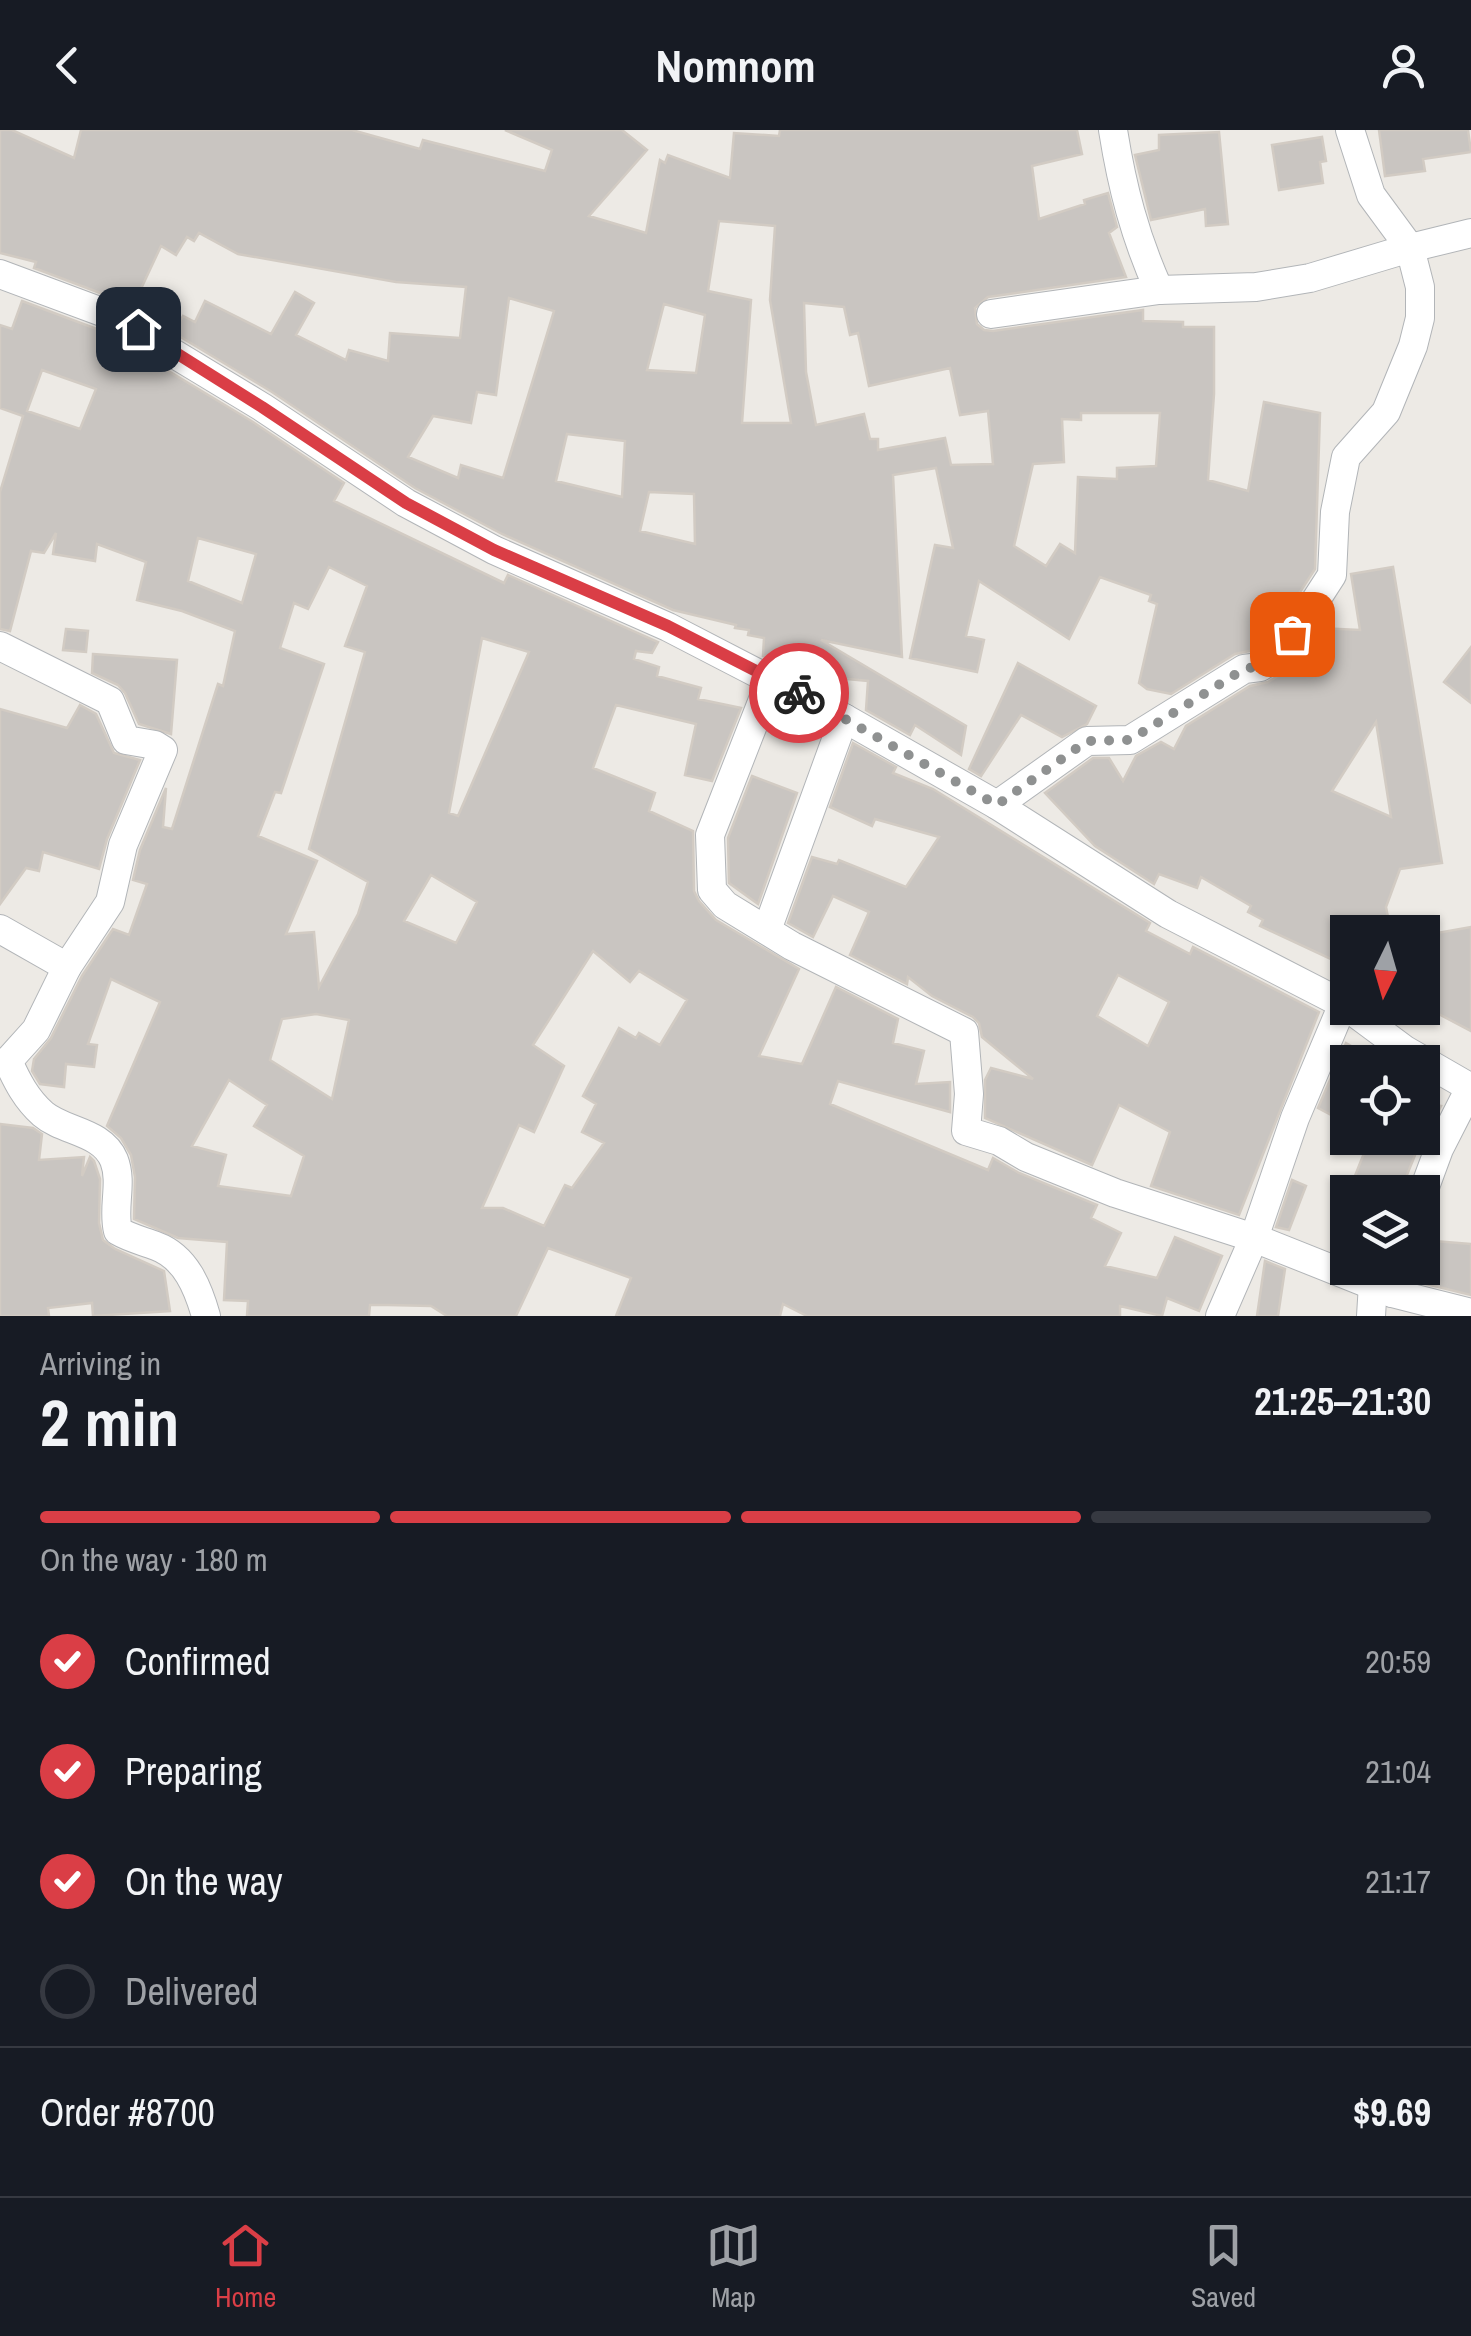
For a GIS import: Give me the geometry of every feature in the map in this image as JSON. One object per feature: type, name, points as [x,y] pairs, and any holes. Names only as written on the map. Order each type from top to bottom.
[{"type":"street","points":[[1112,130],[1123,193],[1138,245],[1159,290]]},
{"type":"street","points":[[997,805],[1087,741],[1130,740],[1244,669],[1260,667],[1281,654],[1332,574],[1335,512],[1346,457],[1386,412],[1420,318],[1420,287],[1410,248],[1371,195],[1350,130]]},
{"type":"street","points":[[992,314],[1159,290],[1256,288],[1310,278],[1471,233]]},
{"type":"street","points":[[0,274],[138,329],[406,503],[494,550],[668,626],[771,678],[997,805],[1168,914],[1330,997]]},
{"type":"street","points":[[0,646],[110,702],[126,740],[163,750],[123,846],[110,902],[67,967],[36,1030],[4,1062],[21,1090],[45,1116],[83,1132],[113,1156],[118,1171],[118,1232],[160,1247],[176,1258],[196,1283],[206,1316]]},
{"type":"street","points":[[771,678],[710,835],[712,890],[725,905],[964,1032],[969,1094],[966,1132],[999,1141],[1026,1157],[1115,1193],[1330,1262]]},
{"type":"street","points":[[767,930],[844,718]]},
{"type":"street","points":[[0,929],[67,967]]},
{"type":"street","points":[[1220,1316],[1254,1238],[1295,1118],[1334,1025]]},
{"type":"street","points":[[1371,1025],[1404,1050],[1471,1088],[1429,1175]]},
{"type":"street","points":[[1370,1316],[1386,1285]]},
{"type":"street","points":[[1398,1285],[1471,1313]]},
{"type":"building","points":[[0,130],[12,130],[74,158],[81,130],[352,130],[420,149],[423,140],[545,171],[552,150],[505,130],[622,130],[647,150],[589,216],[646,233],[660,160],[665,163],[668,155],[730,178],[734,133],[779,136],[780,130],[1077,130],[1082,154],[1032,166],[1039,219],[1108,193],[1117,227],[1109,233],[1126,277],[988,297],[975,308],[977,324],[993,331],[1143,310],[1143,321],[1214,327],[1208,480],[1248,491],[1264,402],[1320,413],[1315,569],[1268,641],[1254,650],[1235,654],[1171,694],[1147,689],[1139,683],[1157,604],[1149,601],[1151,595],[1100,577],[1069,639],[979,581],[966,636],[984,640],[977,672],[910,658],[935,545],[953,548],[936,468],[893,475],[902,657],[821,640],[966,726],[961,755],[915,725],[910,735],[866,710],[868,681],[806,675],[806,666],[782,664],[784,660],[763,656],[764,638],[748,635],[749,630],[673,610],[502,534],[415,488],[272,392],[174,333],[183,316],[195,322],[205,301],[271,334],[295,292],[314,303],[296,335],[346,360],[349,350],[388,361],[390,333],[460,338],[466,287],[396,282],[238,254],[199,233],[194,241],[187,237],[176,255],[161,246],[132,308],[34,268],[36,262],[0,253]],"holes":[[[719,221],[775,226],[770,300],[791,423],[742,423],[751,300],[708,291]],[[509,298],[554,311],[503,478],[461,465],[458,478],[408,457],[433,416],[471,423],[477,392],[496,395]],[[804,303],[844,307],[850,335],[858,333],[869,386],[950,368],[960,415],[988,411],[993,464],[951,465],[945,438],[878,450],[878,439],[870,439],[864,414],[816,425],[806,372]],[[664,304],[705,315],[696,373],[647,370]],[[1081,413],[1160,413],[1156,466],[1117,468],[1117,479],[1078,477],[1075,553],[1060,544],[1046,566],[1014,546],[1033,464],[1064,462],[1062,419],[1081,420]],[[567,434],[625,441],[622,497],[556,481]],[[649,492],[694,494],[695,544],[640,531]]]},
{"type":"building","points":[[1379,130],[1468,130],[1471,152],[1423,159],[1425,171],[1385,176]]},
{"type":"building","points":[[1219,132],[1228,224],[1206,226],[1205,209],[1151,220],[1135,155],[1159,150],[1159,135]]},
{"type":"building","points":[[1322,137],[1326,161],[1320,162],[1323,183],[1279,190],[1272,145]]},
{"type":"building","points":[[22,301],[102,331],[253,422],[344,483],[334,501],[504,583],[508,575],[658,642],[652,653],[636,651],[634,659],[659,667],[657,676],[701,688],[698,699],[741,708],[712,781],[685,775],[696,724],[616,705],[593,768],[655,793],[649,811],[693,831],[694,891],[699,901],[716,920],[799,969],[759,1056],[802,1064],[836,987],[898,1019],[893,1043],[924,1051],[916,1084],[950,1082],[950,1112],[838,1081],[830,1104],[988,1170],[993,1158],[1097,1205],[1091,1218],[1121,1233],[1105,1266],[1157,1278],[1175,1237],[1222,1256],[1199,1311],[1167,1298],[1162,1316],[1120,1306],[1120,1316],[807,1316],[783,1304],[780,1316],[616,1316],[631,1278],[548,1248],[516,1316],[447,1316],[431,1306],[370,1305],[369,1316],[247,1316],[248,1301],[224,1300],[227,1242],[178,1238],[134,1219],[131,1155],[121,1138],[107,1126],[160,1002],[111,979],[88,1044],[97,1045],[94,1067],[66,1064],[64,1087],[40,1084],[32,1071],[34,1059],[51,1038],[82,976],[113,929],[129,935],[147,884],[133,880],[140,850],[166,788],[163,827],[172,829],[218,684],[223,686],[235,631],[182,611],[137,600],[146,562],[97,544],[95,561],[53,554],[56,533],[44,553],[31,551],[10,631],[0,629],[0,492],[23,416],[0,408],[0,325],[12,329]],"holes":[[[42,370],[96,389],[80,429],[27,411]],[[198,538],[256,554],[242,603],[188,581]],[[329,567],[367,586],[345,646],[365,652],[309,849],[368,882],[358,914],[319,987],[314,932],[286,934],[317,861],[258,836],[275,792],[281,793],[324,664],[280,648],[294,603],[308,609]],[[482,638],[529,652],[458,816],[449,813]],[[431,875],[477,902],[456,943],[404,921]],[[593,951],[630,982],[639,971],[687,1000],[660,1045],[639,1033],[636,1038],[619,1028],[583,1096],[596,1104],[582,1132],[604,1143],[572,1188],[565,1185],[544,1226],[503,1208],[482,1208],[519,1125],[534,1132],[564,1066],[533,1045]],[[316,1014],[349,1020],[332,1099],[270,1060],[282,1019]],[[229,1080],[267,1105],[254,1126],[304,1156],[291,1196],[218,1186],[226,1155],[192,1146]]]},
{"type":"building","points":[[1393,567],[1442,863],[1400,869],[1386,907],[1388,915],[1330,915],[1330,959],[1260,926],[1263,920],[1248,912],[1251,906],[1201,877],[1197,888],[1159,874],[1154,884],[1095,846],[1045,793],[1093,758],[1109,758],[1123,781],[1136,756],[1161,742],[1174,749],[1186,726],[1250,686],[1268,682],[1291,668],[1319,628],[1360,630],[1351,574]],"holes":[[[1376,722],[1391,817],[1332,791]]]},
{"type":"building","points":[[66,629],[88,631],[86,652],[63,650]]},
{"type":"building","points":[[1471,647],[1471,703],[1444,682]]},
{"type":"building","points":[[93,654],[177,660],[171,734],[139,724],[118,685],[92,673]]},
{"type":"building","points":[[1018,663],[1096,706],[1087,724],[1062,737],[1021,715],[981,776],[969,769]]},
{"type":"building","points":[[80,705],[96,714],[114,753],[140,760],[107,839],[99,869],[43,852],[39,871],[26,868],[0,904],[0,709],[67,728]]},
{"type":"building","points":[[853,743],[896,767],[893,773],[933,789],[1150,923],[1146,931],[1190,954],[1193,947],[1319,1012],[1239,1215],[1151,1186],[1170,1132],[1119,1105],[1092,1165],[985,1118],[985,1080],[991,1068],[1033,1079],[982,1037],[979,1023],[973,1017],[932,996],[908,977],[907,984],[850,955],[869,912],[833,896],[813,937],[788,923],[812,857],[837,864],[839,860],[906,887],[939,837],[875,819],[872,826],[830,807]],"holes":[[[1118,975],[1169,1002],[1148,1046],[1097,1016]]]},
{"type":"building","points":[[752,776],[797,793],[758,904],[729,883],[728,838]]},
{"type":"building","points":[[1471,927],[1471,1031],[1440,1015],[1440,933]]},
{"type":"building","points":[[1330,1080],[1330,1114],[1318,1108]]},
{"type":"building","points":[[0,1124],[33,1128],[42,1134],[39,1160],[84,1157],[82,1176],[90,1157],[94,1161],[100,1179],[99,1223],[103,1240],[164,1271],[170,1311],[93,1316],[92,1303],[48,1308],[49,1316],[0,1316]]},
{"type":"building","points":[[1363,1155],[1415,1155],[1407,1175],[1355,1175]]},
{"type":"building","points":[[1292,1180],[1306,1186],[1289,1230],[1276,1227]]},
{"type":"building","points":[[1440,1241],[1471,1244],[1471,1295],[1430,1285],[1440,1285]]},
{"type":"building","points":[[1265,1261],[1285,1269],[1278,1316],[1257,1316]]},
{"type":"way so far","points":[[799,693],[997,805],[1087,741],[1130,740],[1244,669],[1260,667],[1281,654],[1292,634]]},
{"type":"route","points":[[138,329],[406,503],[494,550],[668,626],[799,693]]}]
